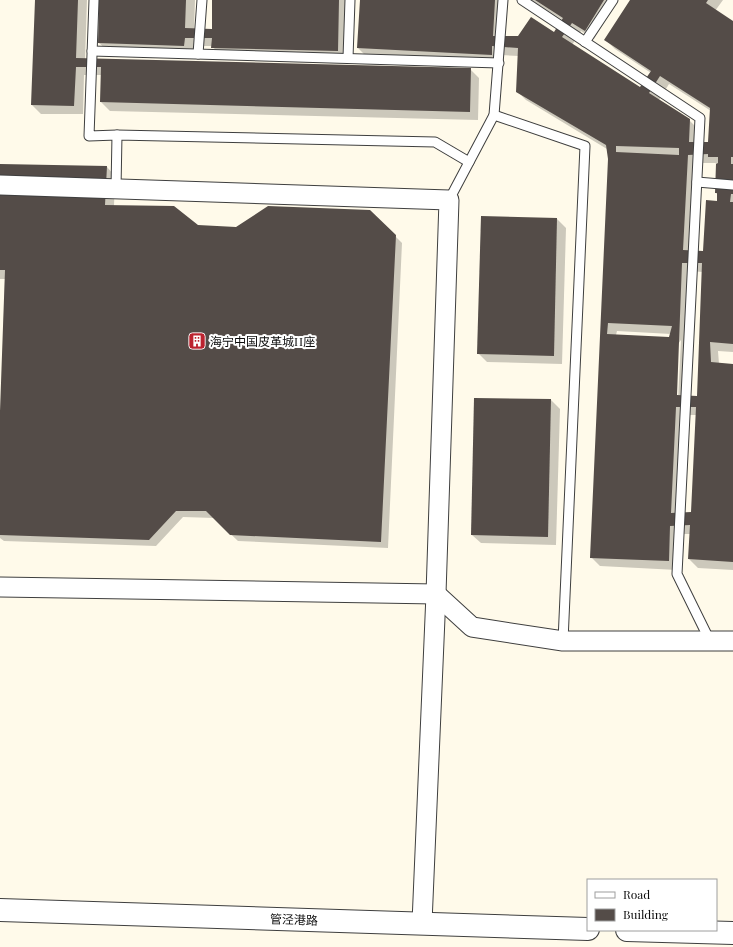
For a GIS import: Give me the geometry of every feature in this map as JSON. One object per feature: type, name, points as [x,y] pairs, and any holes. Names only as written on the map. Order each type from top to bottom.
[{"type":"street","points":[[0,185],[449,200],[436,594],[422,923]]},
{"type":"street","points":[[0,587],[436,594],[472,628],[563,641],[733,642]]},
{"type":"street","name":"管泾港路","points":[[0,910],[587,929]]},
{"type":"street","points":[[654,931],[733,934]]},
{"type":"lane","points":[[94,0],[89,136],[117,135],[435,142],[469,162]]},
{"type":"lane","points":[[198,54],[202,0]]},
{"type":"lane","points":[[348,58],[350,0]]},
{"type":"lane","points":[[449,200],[494,115],[504,0]]},
{"type":"lane","points":[[522,0],[700,118],[677,574],[710,641]]},
{"type":"lane","points":[[586,42],[613,0]]},
{"type":"lane","points":[[92,51],[499,63]]},
{"type":"lane","points":[[494,115],[585,146],[563,641]]},
{"type":"lane","points":[[116,189],[117,135]]},
{"type":"lane","points":[[697,182],[733,186]]},
{"type":"building","points":[[35,0],[78,0],[76,58],[471,68],[470,112],[100,102],[101,67],[76,67],[74,106],[31,105]]},
{"type":"building","points":[[99,0],[186,0],[185,28],[212,29],[212,0],[339,0],[338,51],[211,48],[212,38],[185,38],[184,46],[98,43]]},
{"type":"building","points":[[360,0],[495,0],[493,36],[518,36],[531,17],[554,32],[563,18],[535,0],[604,0],[585,31],[572,23],[562,37],[640,87],[651,71],[604,40],[630,0],[708,0],[706,3],[733,21],[733,157],[731,157],[731,164],[733,164],[733,194],[731,194],[730,202],[733,202],[733,344],[710,342],[711,362],[733,364],[733,562],[688,559],[690,525],[670,526],[669,561],[590,558],[608,159],[606,145],[516,92],[518,48],[492,46],[492,55],[357,48]],"holes":[[[660,76],[710,108],[708,142],[689,142],[690,119],[649,93]],[[616,146],[679,148],[679,155],[616,152]],[[708,154],[708,157],[718,157],[718,163],[716,164],[715,193],[717,193],[717,201],[706,200],[703,251],[683,250],[688,155]],[[682,263],[702,263],[697,396],[677,395]],[[608,323],[672,326],[669,337],[607,334]],[[676,407],[696,407],[691,512],[671,513]]]},
{"type":"building","name":"海宁中国皮革城H座","points":[[0,164],[107,166],[105,205],[174,206],[198,225],[236,227],[268,206],[370,210],[396,235],[381,542],[230,535],[206,511],[176,511],[149,540],[0,535],[0,411],[5,270],[0,270]]},
{"type":"building","points":[[481,216],[557,218],[554,356],[477,354]]},
{"type":"building","points":[[474,398],[551,399],[548,537],[471,535]]},
{"type":"place","name":"海宁中国皮革城H座","points":[[197,341]]}]
